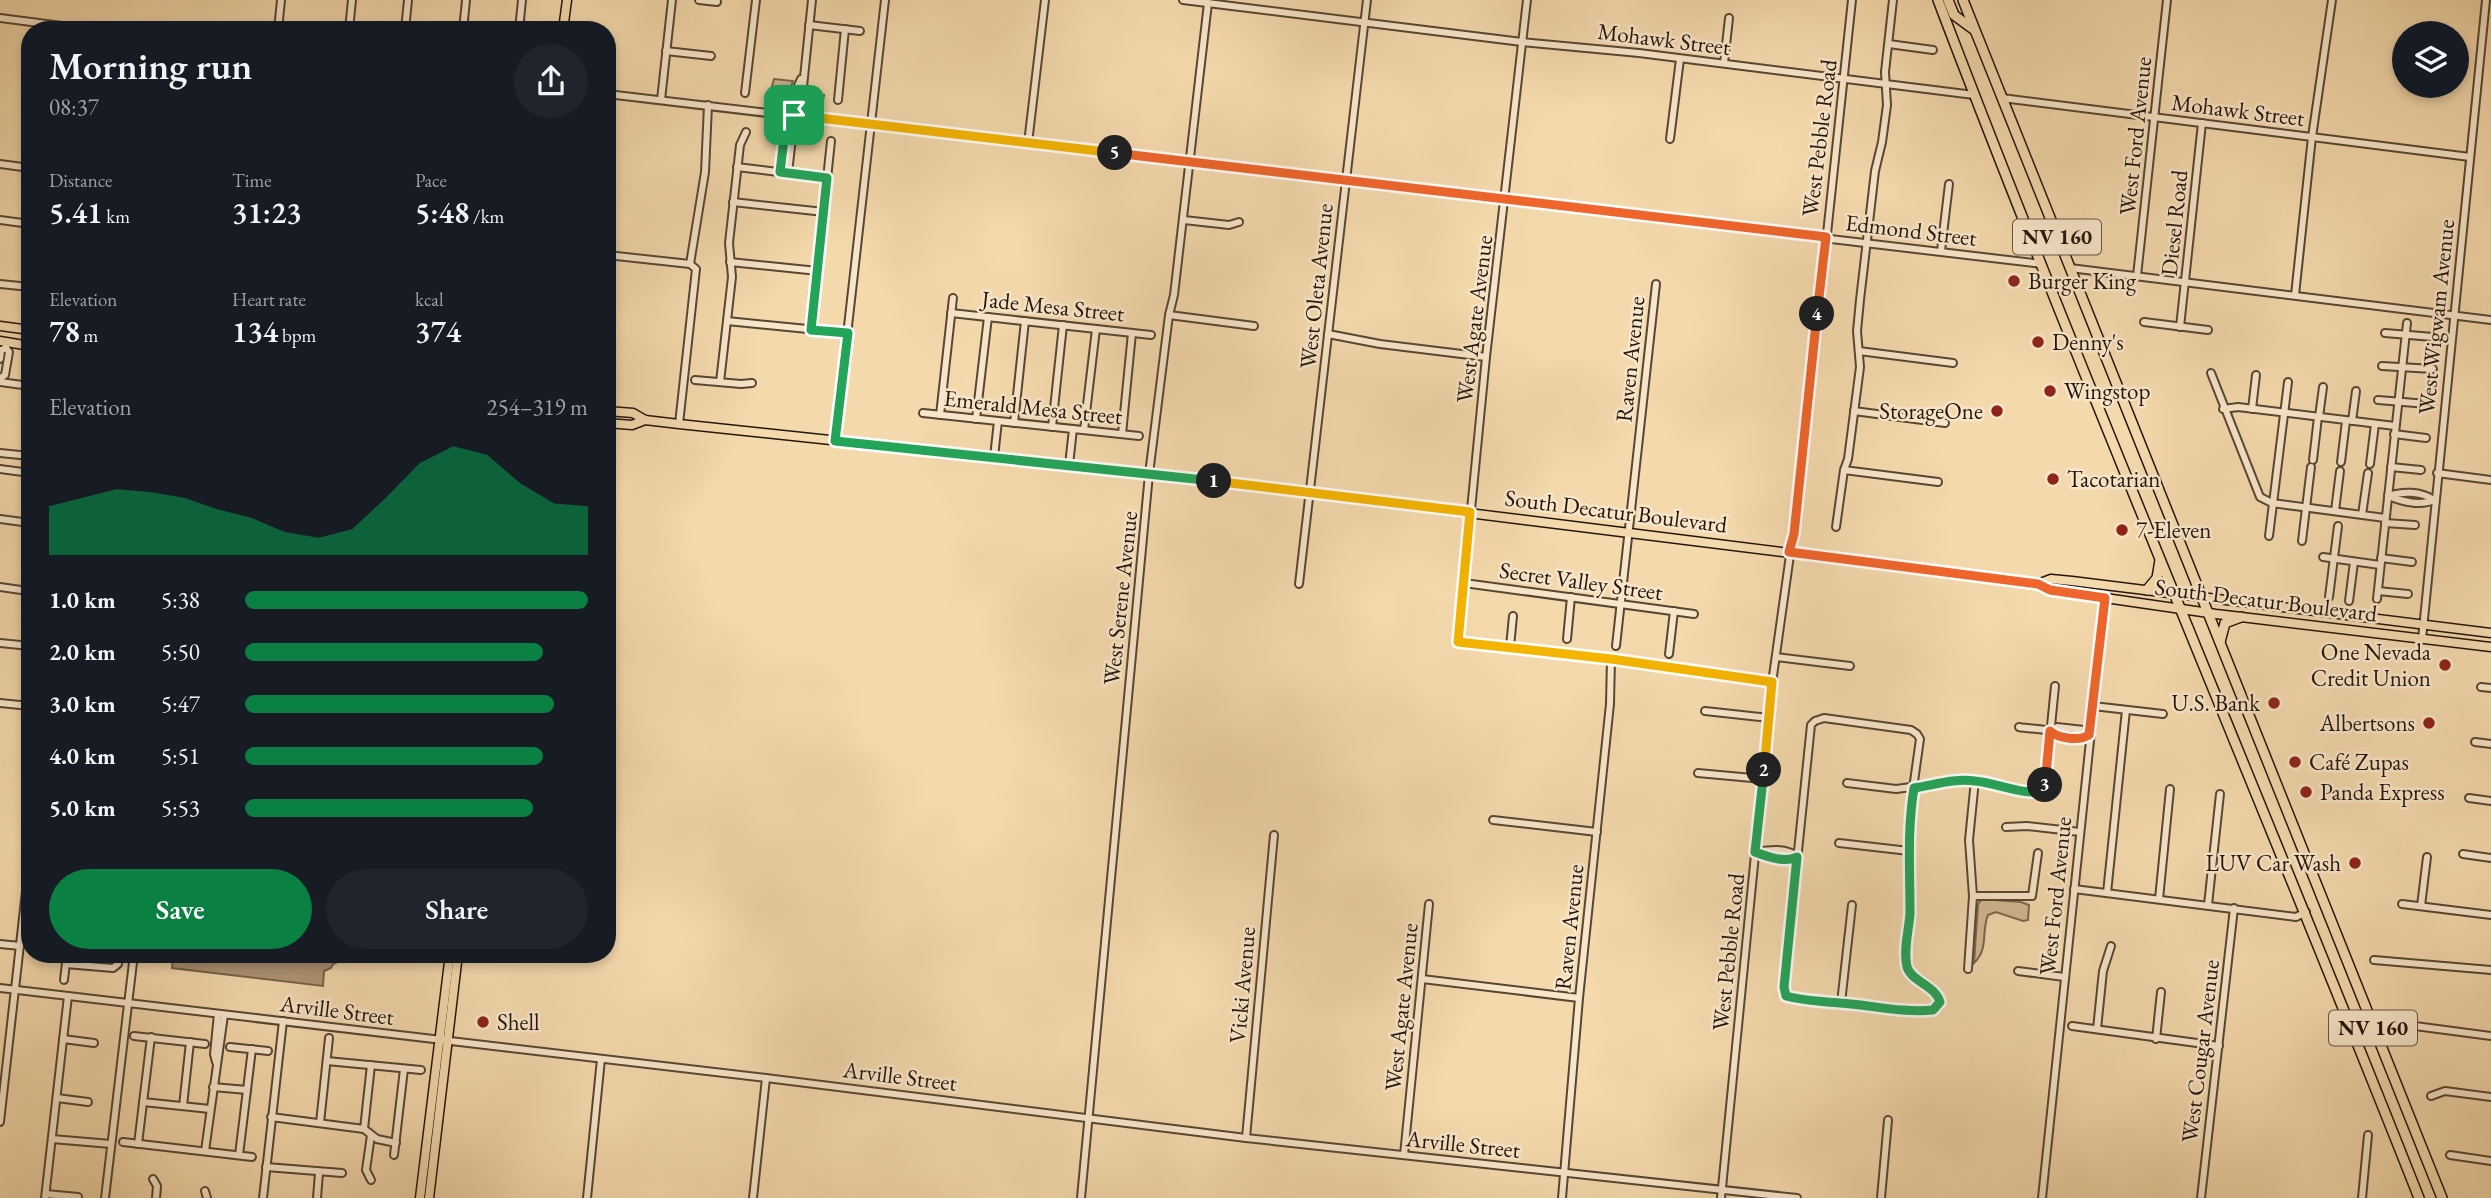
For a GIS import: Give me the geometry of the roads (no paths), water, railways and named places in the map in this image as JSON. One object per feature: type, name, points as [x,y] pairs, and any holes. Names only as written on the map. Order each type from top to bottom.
[{"type":"highway","name":"NV 160","points":[[1938,0],[2042,264],[2306,912],[2418,1198]]},
{"type":"highway","points":[[1948,0],[1954,15],[1975,30]]},
{"type":"highway","name":"NV 160","points":[[1963,0],[2442,1198]]},
{"type":"highway","points":[[2147,590],[2158,576],[2160,555]]},
{"type":"highway","points":[[2220,647],[2220,634],[2225,623],[2241,617]]},
{"type":"main road","points":[[564,21],[566,0]]},
{"type":"main road","points":[[4,327],[4,344]]},
{"type":"main road","name":"South Decatur Boulevard","points":[[616,412],[633,413],[645,420],[1149,474],[1789,552],[2038,584],[2050,590],[2241,617],[2491,647]]},
{"type":"main road","name":"South Decatur Boulevard","points":[[616,424],[632,425],[645,420]]},
{"type":"main road","name":"South Decatur Boulevard","points":[[2038,584],[2050,579],[2491,633]]},
{"type":"main road","points":[[429,1198],[449,963]]},
{"type":"main road","points":[[420,1198],[456,963]]},
{"type":"street","points":[[279,21],[281,0]]},
{"type":"street","points":[[350,21],[352,0]]},
{"type":"street","points":[[406,21],[408,0]]},
{"type":"street","points":[[464,21],[466,0]]},
{"type":"street","points":[[520,21],[522,0]]},
{"type":"street","points":[[661,100],[672,0]]},
{"type":"street","points":[[699,0],[717,2]]},
{"type":"street","points":[[745,93],[756,0]]},
{"type":"street","points":[[780,172],[791,115],[802,91],[812,0]]},
{"type":"street","points":[[835,441],[885,0]]},
{"type":"street","points":[[1028,143],[1045,0]]},
{"type":"street","name":"Mohawk Street","points":[[1183,0],[1974,95]]},
{"type":"street","name":"West Oleta Avenue","points":[[1311,493],[1367,0]]},
{"type":"street","name":"West Agate Avenue","points":[[1510,647],[1458,642],[1486,357],[1527,0]]},
{"type":"street","name":"West Pebble Road","points":[[1721,1198],[1772,682],[1798,500],[1852,0]]},
{"type":"street","points":[[1836,527],[1860,367],[1858,320],[1875,171],[1887,105],[1886,84],[1894,0]]},
{"type":"street","name":"West Ford Avenue","points":[[2137,276],[2167,0]]},
{"type":"street","points":[[2295,295],[2312,137],[2332,0]]},
{"type":"street","name":"West Wigwam Avenue","points":[[2422,639],[2486,0]]},
{"type":"street","name":"West Serene Avenue","points":[[1081,1198],[1149,474],[1184,220],[1208,3]]},
{"type":"street","points":[[0,18],[23,21]]},
{"type":"street","points":[[1724,64],[1729,18]]},
{"type":"street","points":[[809,25],[860,31]]},
{"type":"street","points":[[838,100],[845,29]]},
{"type":"street","points":[[1889,44],[1933,50]]},
{"type":"street","points":[[666,51],[711,56]]},
{"type":"street","points":[[1670,139],[1680,59]]},
{"type":"street","name":"Edmond Street","points":[[616,95],[2042,264]]},
{"type":"street","name":"Mohawk Street","points":[[2002,99],[2470,157]]},
{"type":"street","points":[[679,424],[696,273],[693,266],[705,172],[708,105]]},
{"type":"street","points":[[788,173],[791,115]]},
{"type":"street","name":"Diesel Road","points":[[2180,327],[2202,123]]},
{"type":"street","points":[[720,382],[732,277],[728,248],[740,145],[746,132]]},
{"type":"street","points":[[811,330],[831,141]]},
{"type":"street","points":[[0,164],[21,167]]},
{"type":"street","points":[[737,167],[827,178]]},
{"type":"street","points":[[1941,251],[1949,184]]},
{"type":"street","points":[[733,202],[824,212]]},
{"type":"street","points":[[0,220],[21,223]]},
{"type":"street","points":[[1184,220],[1229,225],[1238,222]]},
{"type":"street","points":[[616,256],[693,266]]},
{"type":"street","points":[[730,262],[818,271]]},
{"type":"street","points":[[2070,268],[2491,320]]},
{"type":"street","points":[[0,284],[21,286]]},
{"type":"street","name":"Raven Avenue","points":[[1616,646],[1656,284]]},
{"type":"street","points":[[940,415],[953,298]]},
{"type":"street","name":"Jade Mesa Street","points":[[951,313],[1151,335]]},
{"type":"street","points":[[1169,316],[1254,326]]},
{"type":"street","points":[[976,419],[988,317]]},
{"type":"street","points":[[727,321],[848,333]]},
{"type":"street","points":[[1014,422],[1025,321]]},
{"type":"street","points":[[2144,322],[2208,330]]},
{"type":"street","points":[[2377,600],[2407,323]]},
{"type":"street","points":[[1052,427],[1063,325]]},
{"type":"street","points":[[1084,430],[1096,329]]},
{"type":"street","points":[[1122,434],[1132,332]]},
{"type":"street","points":[[2385,333],[2433,337]]},
{"type":"street","points":[[1328,334],[1380,344],[1486,357]]},
{"type":"street","points":[[0,359],[4,344]]},
{"type":"street","points":[[4,344],[9,352],[5,375],[1,379],[21,384]]},
{"type":"street","points":[[1859,351],[1952,363]]},
{"type":"street","points":[[2382,366],[2433,369]]},
{"type":"street","points":[[2211,373],[2257,493],[2272,503],[2415,525]]},
{"type":"street","points":[[2252,409],[2256,375]]},
{"type":"street","points":[[695,380],[752,383]]},
{"type":"street","points":[[2269,536],[2288,382]]},
{"type":"street","points":[[2302,541],[2323,387]]},
{"type":"street","points":[[2341,462],[2356,391]]},
{"type":"street","points":[[2378,400],[2428,404]]},
{"type":"street","points":[[2223,409],[2238,407],[2395,426]]},
{"type":"street","points":[[1854,411],[1945,423]]},
{"type":"street","name":"Emerald Mesa Street","points":[[923,413],[1139,436]]},
{"type":"street","points":[[994,457],[998,421]]},
{"type":"street","points":[[2370,464],[2375,424]]},
{"type":"street","points":[[1069,465],[1073,429]]},
{"type":"street","points":[[2395,435],[2426,438]]},
{"type":"street","points":[[0,453],[21,455]]},
{"type":"street","points":[[2391,467],[2421,470]]},
{"type":"street","points":[[0,469],[21,472]]},
{"type":"street","points":[[1844,470],[1938,482]]},
{"type":"street","points":[[2335,511],[2340,471]]},
{"type":"street","points":[[2362,515],[2368,473]]},
{"type":"street","points":[[2437,473],[2491,480]]},
{"type":"street","points":[[2388,496],[2398,492],[2426,494],[2434,500]]},
{"type":"street","points":[[1299,584],[1311,493]]},
{"type":"street","points":[[0,519],[21,522]]},
{"type":"street","points":[[2329,597],[2338,526]]},
{"type":"street","points":[[2323,557],[2354,562],[2412,562]]},
{"type":"street","points":[[2349,601],[2354,562]]},
{"type":"street","name":"Secret Valley Street","points":[[1464,583],[1694,614]]},
{"type":"street","points":[[0,587],[21,590]]},
{"type":"street","points":[[2378,591],[2408,594]]},
{"type":"street","points":[[1567,639],[1571,597]]},
{"type":"street","name":"West Ford Avenue","points":[[2042,1198],[2105,598]]},
{"type":"street","points":[[1669,654],[1674,611]]},
{"type":"street","points":[[1513,616],[1510,647],[1772,682]]},
{"type":"street","points":[[0,643],[21,645]]},
{"type":"street","points":[[1776,657],[1850,666]]},
{"type":"street","name":"Raven Avenue","points":[[1562,1198],[1579,998],[1610,704],[1611,659]]},
{"type":"street","points":[[1847,783],[1880,788],[1914,788],[1943,782],[1975,780],[2030,793],[2041,792],[2045,786],[2056,686]]},
{"type":"street","points":[[2481,687],[2491,688]]},
{"type":"street","points":[[0,703],[21,705]]},
{"type":"street","points":[[2092,706],[2164,714]]},
{"type":"street","points":[[2107,893],[2126,710]]},
{"type":"street","points":[[1705,711],[1769,718]]},
{"type":"street","points":[[1824,718],[1910,730],[1917,734],[1920,739],[1914,788],[1910,810],[1910,912],[1906,954],[1910,972],[1938,996],[1939,1006],[1933,1010],[1913,1012],[1802,1001],[1786,996],[1784,987],[1811,725],[1824,718]]},
{"type":"street","points":[[2019,727],[2050,731],[2057,727],[2070,728],[2084,730],[2089,735]]},
{"type":"street","points":[[2475,742],[2491,744]]},
{"type":"street","points":[[1698,773],[1763,779]]},
{"type":"street","points":[[1968,969],[1973,896],[1969,840],[1975,780]]},
{"type":"street","points":[[2159,899],[2169,789]]},
{"type":"street","points":[[2208,905],[2220,793]]},
{"type":"street","points":[[2469,798],[2491,800]]},
{"type":"street","points":[[1493,820],[1597,832]]},
{"type":"street","points":[[2006,828],[2027,826],[2080,832]]},
{"type":"street","name":"Vicki Avenue","points":[[1246,1138],[1274,835]]},
{"type":"street","points":[[1839,843],[1909,851]]},
{"type":"street","points":[[1755,852],[1786,851],[1797,857]]},
{"type":"street","points":[[1973,896],[2032,896],[2038,853]]},
{"type":"street","points":[[2463,854],[2491,858]]},
{"type":"street","points":[[2421,906],[2427,857]]},
{"type":"street","points":[[2074,890],[2296,917],[2306,912]]},
{"type":"street","name":"West Agate Avenue","points":[[1404,1155],[1429,904]]},
{"type":"street","points":[[2402,904],[2491,915]]},
{"type":"street","points":[[1841,1003],[1852,905]]},
{"type":"street","name":"West Cougar Avenue","points":[[2201,1198],[2234,908]]},
{"type":"street","points":[[0,1122],[21,937]]},
{"type":"street","points":[[0,944],[20,946]]},
{"type":"street","points":[[2097,1029],[2103,971],[2111,946]]},
{"type":"street","points":[[2374,960],[2491,970]]},
{"type":"street","points":[[64,980],[66,964],[110,969],[116,963]]},
{"type":"street","points":[[105,1198],[133,963]]},
{"type":"street","points":[[2018,971],[2064,977]]},
{"type":"street","points":[[1422,979],[1579,998]]},
{"type":"street","name":"Arville Street","points":[[0,988],[766,1078],[1246,1138],[1797,1198]]},
{"type":"street","points":[[2156,1038],[2161,992]]},
{"type":"street","points":[[68,996],[46,1196],[78,1197]]},
{"type":"street","points":[[205,1151],[219,1056],[221,1014]]},
{"type":"street","points":[[263,1198],[284,1021]]},
{"type":"street","points":[[2402,1029],[2415,1026],[2491,1036]]},
{"type":"street","points":[[2072,1027],[2219,1046]]},
{"type":"street","points":[[0,1029],[10,1030]]},
{"type":"street","points":[[134,1035],[205,1044]]},
{"type":"street","points":[[138,1143],[151,1037]]},
{"type":"street","points":[[320,1123],[329,1038]]},
{"type":"street","points":[[63,1039],[94,1043]]},
{"type":"street","points":[[183,1105],[190,1042]]},
{"type":"street","points":[[230,1047],[268,1051]]},
{"type":"street","points":[[239,1156],[252,1049]]},
{"type":"street","points":[[587,1198],[601,1059]]},
{"type":"street","points":[[327,1060],[421,1070]]},
{"type":"street","points":[[364,1129],[371,1065]]},
{"type":"street","points":[[394,1155],[404,1069]]},
{"type":"street","points":[[753,1198],[766,1078]]},
{"type":"street","points":[[213,1087],[247,1090]]},
{"type":"street","points":[[2431,1096],[2445,1091],[2491,1097]]},
{"type":"street","points":[[57,1098],[88,1102]]},
{"type":"street","points":[[143,1101],[210,1109]]},
{"type":"street","points":[[271,1117],[364,1129],[377,1139],[396,1143]]},
{"type":"street","points":[[1881,1198],[1888,1120]]},
{"type":"street","points":[[371,1135],[366,1170],[372,1180]]},
{"type":"street","points":[[2362,1198],[2368,1135]]},
{"type":"street","points":[[52,1139],[111,1144]]},
{"type":"street","points":[[123,1142],[252,1157]]},
{"type":"street","points":[[2450,1156],[2491,1161]]},
{"type":"street","points":[[266,1167],[342,1173]]},
{"type":"street","points":[[317,1198],[319,1172]]},
{"type":"street","points":[[153,1179],[157,1186],[156,1198]]},
{"type":"place","name":"Burger King","points":[[2014,281]]},
{"type":"place","name":"Denny's","points":[[2038,342]]},
{"type":"place","name":"Wingstop","points":[[2050,391]]},
{"type":"place","name":"StorageOne","points":[[1997,411]]},
{"type":"place","name":"Tacotarian","points":[[2053,479]]},
{"type":"place","name":"7-Eleven","points":[[2122,530]]},
{"type":"place","name":"One Nevada Credit Union","points":[[2445,665]]},
{"type":"place","name":"U.S. Bank","points":[[2274,703]]},
{"type":"place","name":"Albertsons","points":[[2429,723]]},
{"type":"place","name":"Café Zupas","points":[[2295,762]]},
{"type":"place","name":"Panda Express","points":[[2306,792]]},
{"type":"place","name":"LUV Car Wash","points":[[2355,863]]},
{"type":"place","name":"Shell","points":[[483,1022]]}]
